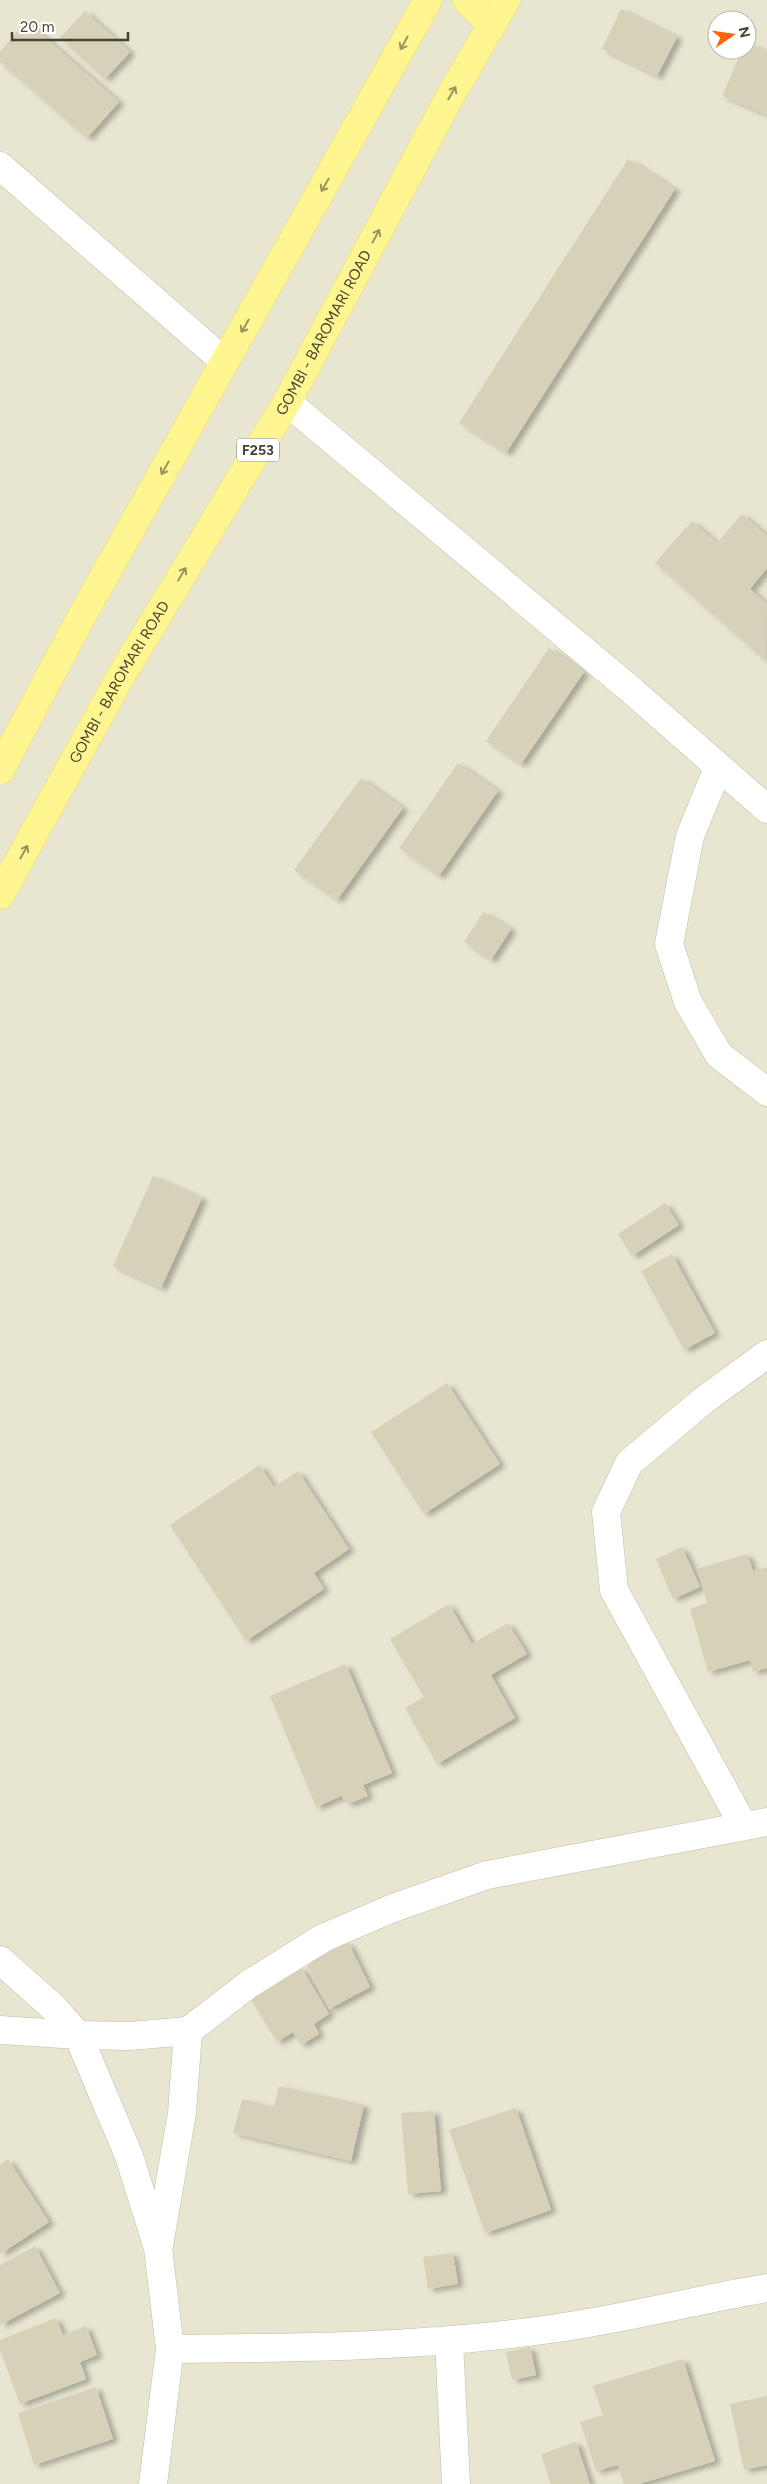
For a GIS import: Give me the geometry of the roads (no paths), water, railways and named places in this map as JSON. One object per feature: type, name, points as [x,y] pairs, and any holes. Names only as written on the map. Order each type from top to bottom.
[{"type":"main road","points":[[0,770],[78,623],[428,0]]},
{"type":"main road","points":[[467,0],[492,24]]},
{"type":"main road","name":"GOMBI - BAROMARI ROAD","points":[[0,895],[122,674],[287,402],[448,100],[506,0]]},
{"type":"street","points":[[0,166],[224,362]]},
{"type":"street","points":[[287,402],[630,689],[767,809]]},
{"type":"street","points":[[718,768],[690,836],[669,944],[688,1002],[719,1056],[767,1092]]},
{"type":"street","points":[[0,2030],[130,2036],[188,2031],[249,1984],[323,1938],[393,1908],[487,1874],[755,1823],[614,1590],[606,1512],[629,1463],[704,1400],[767,1354]]},
{"type":"street","points":[[0,1960],[54,2008],[78,2035],[128,2156],[158,2248],[170,2349],[153,2484]]},
{"type":"street","points":[[158,2248],[182,2113],[188,2031]]},
{"type":"street","points":[[170,2349],[335,2348],[449,2341],[553,2329],[767,2288]]},
{"type":"street","points":[[449,2341],[456,2484]]}]
